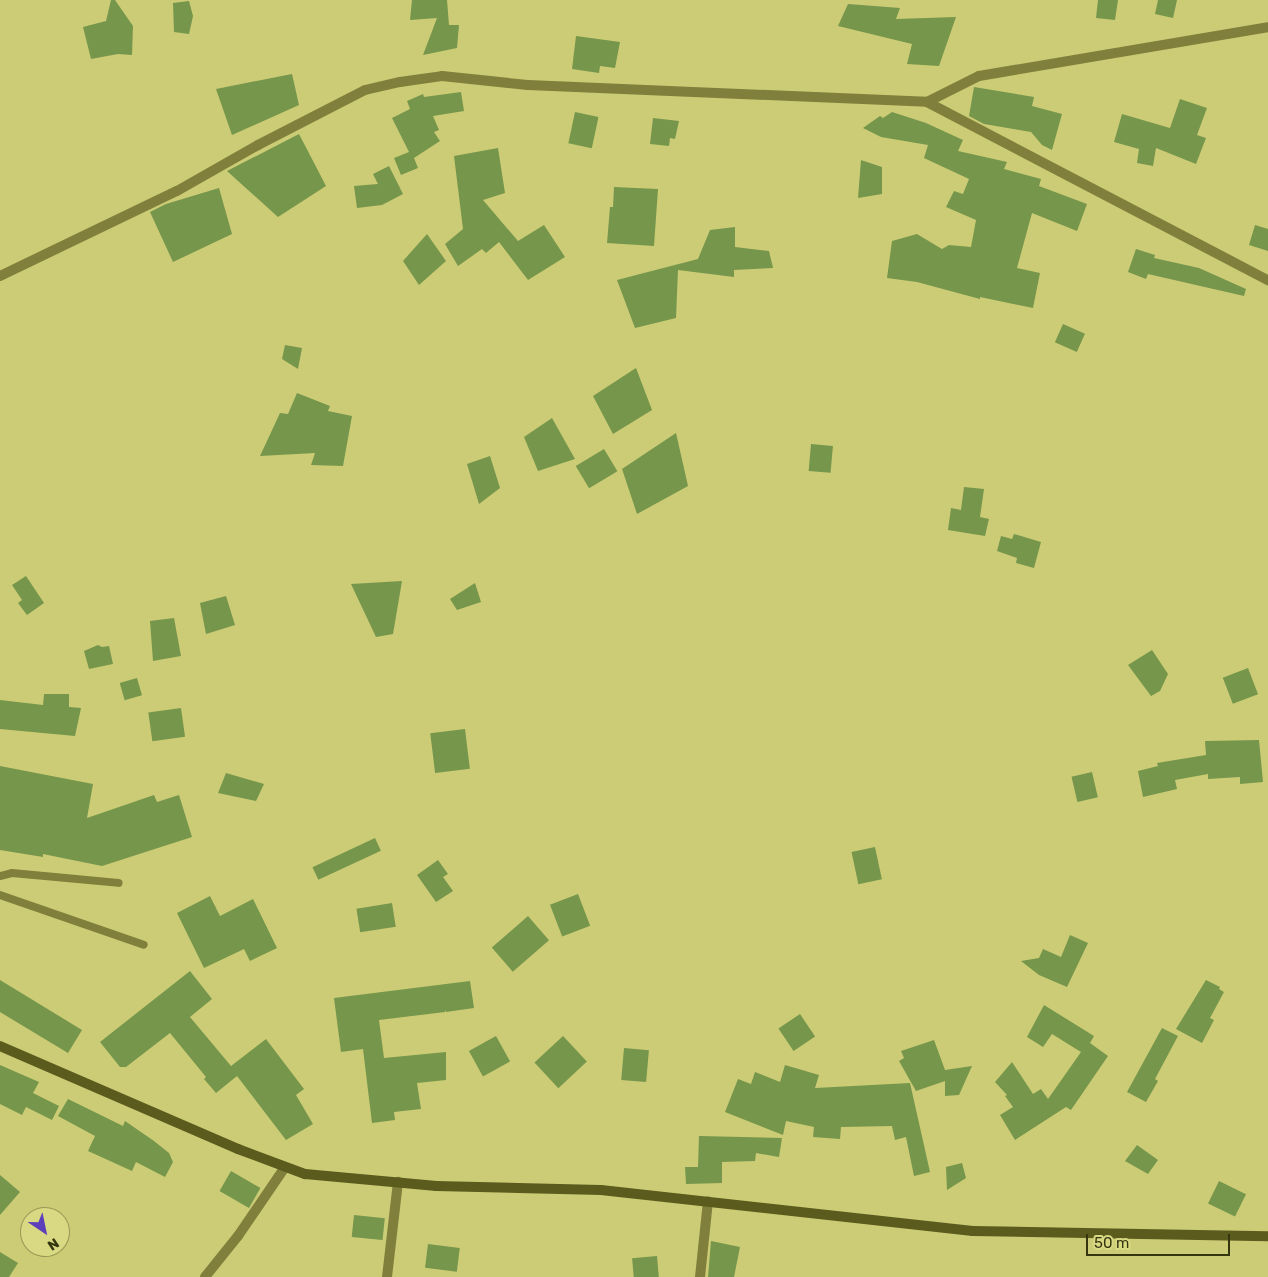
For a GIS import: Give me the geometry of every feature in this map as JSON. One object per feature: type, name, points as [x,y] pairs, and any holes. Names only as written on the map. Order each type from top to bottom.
[{"type":"street","points":[[927,102],[979,76],[1268,27]]},
{"type":"street","points":[[0,276],[177,191],[258,145],[365,90],[400,82],[442,76],[528,85],[927,102],[1268,280]]},
{"type":"street","points":[[0,1046],[238,1149],[305,1174],[436,1186],[601,1190],[973,1231],[1268,1236]]},
{"type":"street","points":[[205,1277],[238,1236],[286,1167]]},
{"type":"street","points":[[387,1277],[398,1182]]},
{"type":"street","points":[[700,1277],[708,1201]]},
{"type":"lane","points":[[0,876],[12,873],[119,883]]},
{"type":"lane","points":[[0,895],[144,945]]},
{"type":"building","points":[[111,0],[115,0],[133,26],[132,55],[118,54],[91,59],[83,27],[106,21]]},
{"type":"building","points":[[412,0],[447,0],[449,25],[459,25],[457,48],[423,55],[437,18],[410,20]]},
{"type":"building","points":[[1098,0],[1118,0],[1115,20],[1096,18]]},
{"type":"building","points":[[1158,0],[1177,0],[1173,18],[1155,14]]},
{"type":"building","points":[[189,1],[193,16],[189,34],[174,32],[173,3]]},
{"type":"building","points":[[848,4],[900,8],[896,19],[956,17],[939,66],[907,64],[912,44],[838,26]]},
{"type":"building","points":[[576,36],[620,42],[615,68],[600,66],[599,73],[572,69]]},
{"type":"building","points":[[292,74],[299,105],[232,135],[216,89]]},
{"type":"building","points":[[974,87],[1034,97],[1032,106],[1062,114],[1052,150],[1042,145],[1031,132],[984,124],[969,116]]},
{"type":"building","points":[[461,92],[464,111],[433,116],[439,130],[434,132],[440,141],[414,158],[418,168],[401,175],[394,158],[409,152],[392,118],[410,109],[407,101],[423,94],[424,97]]},
{"type":"building","points":[[1180,99],[1207,108],[1197,135],[1206,138],[1196,164],[1156,148],[1153,166],[1137,163],[1139,149],[1114,142],[1122,114],[1170,128]]},
{"type":"building","points":[[575,112],[598,117],[592,148],[568,143]]},
{"type":"building","points":[[892,112],[926,123],[963,140],[958,151],[1007,162],[1004,169],[1041,179],[1039,186],[1087,204],[1077,231],[1032,213],[1017,268],[1040,273],[1033,308],[980,297],[980,299],[917,282],[887,278],[892,241],[917,234],[942,249],[949,245],[971,247],[976,220],[946,207],[954,191],[963,194],[969,179],[924,158],[928,145],[881,137],[863,128],[880,116],[883,118]]},
{"type":"building","points":[[653,118],[679,121],[675,139],[670,138],[669,146],[650,144]]},
{"type":"building","points":[[299,134],[326,186],[278,217],[227,171]]},
{"type":"building","points":[[498,148],[505,193],[483,200],[518,241],[544,225],[565,257],[528,280],[499,242],[486,253],[482,249],[458,266],[445,244],[463,229],[454,156]]},
{"type":"building","points":[[861,160],[882,167],[882,194],[858,198]]},
{"type":"building","points":[[389,166],[403,194],[382,205],[357,208],[354,186],[378,184],[373,174]]},
{"type":"building","points":[[614,187],[658,189],[654,246],[607,243]]},
{"type":"building","points":[[219,188],[232,234],[173,262],[150,212],[166,204]]},
{"type":"building","points":[[1255,225],[1268,229],[1268,251],[1249,245]]},
{"type":"building","points":[[735,227],[735,247],[769,251],[773,268],[734,270],[734,277],[678,270],[676,318],[635,328],[617,280],[698,259],[710,230]]},
{"type":"building","points":[[427,234],[446,261],[419,285],[403,261]]},
{"type":"building","points":[[1136,249],[1155,255],[1154,258],[1199,268],[1246,289],[1244,296],[1148,274],[1146,279],[1128,272]]},
{"type":"building","points":[[1063,324],[1085,334],[1077,352],[1055,342]]},
{"type":"building","points":[[285,345],[302,348],[298,369],[282,359]]},
{"type":"building","points":[[636,368],[652,410],[613,434],[593,396]]},
{"type":"building","points":[[297,393],[330,406],[328,411],[352,416],[343,466],[311,465],[315,453],[260,456],[280,413],[288,414]]},
{"type":"building","points":[[552,418],[575,459],[538,471],[524,437]]},
{"type":"building","points":[[676,433],[688,486],[637,514],[622,469]]},
{"type":"building","points":[[811,444],[833,446],[831,473],[809,471]]},
{"type":"building","points":[[604,449],[617,471],[589,488],[576,466]]},
{"type":"building","points":[[490,456],[500,488],[479,504],[467,464]]},
{"type":"building","points":[[964,487],[984,489],[980,517],[989,519],[985,536],[948,530],[951,508],[961,510]]},
{"type":"building","points":[[1014,534],[1041,542],[1034,568],[1016,563],[1017,558],[997,551],[1001,536],[1012,539]]},
{"type":"building","points":[[26,576],[44,603],[27,615],[18,603],[22,600],[12,585]]},
{"type":"building","points":[[402,581],[393,634],[376,637],[351,584]]},
{"type":"building","points":[[475,583],[481,602],[457,610],[450,599]]},
{"type":"building","points":[[226,596],[235,625],[206,634],[200,603]]},
{"type":"building","points":[[174,618],[181,656],[153,661],[150,621]]},
{"type":"building","points":[[98,645],[102,647],[109,646],[113,664],[89,669],[84,651]]},
{"type":"building","points":[[1152,650],[1168,674],[1160,691],[1151,696],[1128,665]]},
{"type":"building","points":[[1248,668],[1258,694],[1233,704],[1223,678]]},
{"type":"building","points":[[137,678],[142,695],[125,700],[120,683]]},
{"type":"building","points":[[44,694],[69,694],[69,707],[81,708],[75,736],[0,729],[0,700],[43,705]]},
{"type":"building","points":[[181,708],[185,737],[152,741],[148,713]]},
{"type":"building","points":[[465,729],[470,769],[435,773],[430,733]]},
{"type":"building","points":[[1259,740],[1263,782],[1240,784],[1240,777],[1208,779],[1208,774],[1175,780],[1177,789],[1143,797],[1138,771],[1158,766],[1157,763],[1206,755],[1205,741]]},
{"type":"building","points":[[0,766],[93,784],[87,818],[154,795],[157,802],[179,795],[192,837],[102,866],[43,854],[43,857],[0,850]]},
{"type":"building","points":[[1092,772],[1098,797],[1077,802],[1072,777]]},
{"type":"building","points":[[226,773],[264,784],[256,801],[218,793]]},
{"type":"building","points":[[375,838],[381,851],[318,880],[312,867]]},
{"type":"building","points":[[875,847],[882,879],[858,884],[852,852]]},
{"type":"building","points":[[438,860],[448,874],[443,877],[453,891],[436,902],[417,875]]},
{"type":"building","points":[[578,894],[590,926],[562,936],[550,905]]},
{"type":"building","points":[[210,896],[220,916],[253,899],[277,948],[250,961],[244,949],[204,968],[177,913]]},
{"type":"building","points":[[392,903],[396,927],[360,932],[356,909]]},
{"type":"building","points":[[528,916],[549,940],[513,972],[492,947]]},
{"type":"building","points":[[1070,935],[1088,943],[1067,987],[1039,975],[1021,961],[1039,958],[1043,949],[1061,957]]},
{"type":"building","points":[[190,971],[212,999],[190,1017],[231,1066],[266,1039],[304,1089],[296,1095],[313,1124],[286,1140],[237,1076],[216,1093],[204,1079],[206,1077],[170,1033],[126,1067],[120,1067],[100,1042]]},
{"type":"building","points":[[0,980],[82,1030],[68,1053],[0,1012]]},
{"type":"building","points":[[1206,980],[1220,987],[1219,989],[1224,992],[1210,1018],[1214,1020],[1202,1043],[1176,1029]]},
{"type":"building","points":[[470,981],[474,1008],[446,1012],[445,1010],[445,1012],[379,1020],[384,1058],[446,1052],[446,1080],[417,1083],[421,1109],[394,1112],[395,1120],[372,1123],[363,1049],[341,1052],[334,998]]},
{"type":"building","points":[[1044,1005],[1094,1036],[1090,1043],[1108,1056],[1071,1110],[1066,1107],[1015,1140],[1000,1115],[1013,1107],[1005,1096],[1007,1095],[995,1082],[1012,1062],[1033,1094],[1041,1089],[1048,1099],[1081,1052],[1052,1034],[1043,1047],[1027,1037]]},
{"type":"building","points":[[800,1014],[815,1036],[794,1051],[778,1029]]},
{"type":"building","points":[[1162,1028],[1178,1036],[1155,1079],[1158,1081],[1146,1102],[1127,1092]]},
{"type":"building","points":[[496,1036],[510,1061],[483,1076],[469,1051]]},
{"type":"building","points":[[563,1036],[587,1062],[558,1088],[534,1063]]},
{"type":"building","points":[[934,1040],[945,1070],[972,1066],[959,1095],[945,1096],[945,1081],[916,1091],[899,1061],[904,1058],[901,1051]]},
{"type":"building","points":[[624,1048],[649,1050],[646,1082],[621,1080]]},
{"type":"building","points":[[0,1065],[39,1082],[33,1093],[59,1106],[52,1120],[26,1107],[22,1115],[0,1104]]},
{"type":"building","points":[[785,1065],[819,1075],[815,1088],[910,1083],[930,1172],[914,1176],[906,1137],[895,1140],[892,1126],[841,1127],[840,1139],[813,1137],[814,1127],[786,1121],[783,1135],[725,1112],[738,1079],[751,1084],[755,1072],[780,1082]]},
{"type":"building","points":[[68,1099],[123,1126],[125,1121],[169,1153],[173,1162],[165,1177],[136,1162],[132,1171],[88,1151],[95,1136],[58,1116]]},
{"type":"building","points":[[699,1136],[782,1138],[779,1157],[756,1153],[755,1161],[722,1162],[722,1183],[686,1184],[685,1167],[698,1167]]},
{"type":"building","points":[[1137,1145],[1158,1160],[1148,1174],[1125,1161]]},
{"type":"building","points":[[962,1163],[966,1178],[947,1190],[946,1167]]},
{"type":"building","points":[[231,1171],[260,1188],[249,1208],[220,1191]]},
{"type":"building","points":[[0,1175],[20,1192],[0,1215]]},
{"type":"building","points":[[1219,1181],[1246,1194],[1235,1217],[1208,1203]]},
{"type":"building","points":[[354,1215],[385,1218],[383,1240],[352,1237]]},
{"type":"building","points":[[711,1241],[740,1247],[734,1277],[708,1277]]},
{"type":"building","points":[[428,1244],[460,1248],[457,1272],[425,1268]]},
{"type":"building","points":[[0,1252],[18,1263],[9,1277],[0,1277]]},
{"type":"building","points":[[657,1256],[659,1277],[634,1277],[632,1258]]}]
